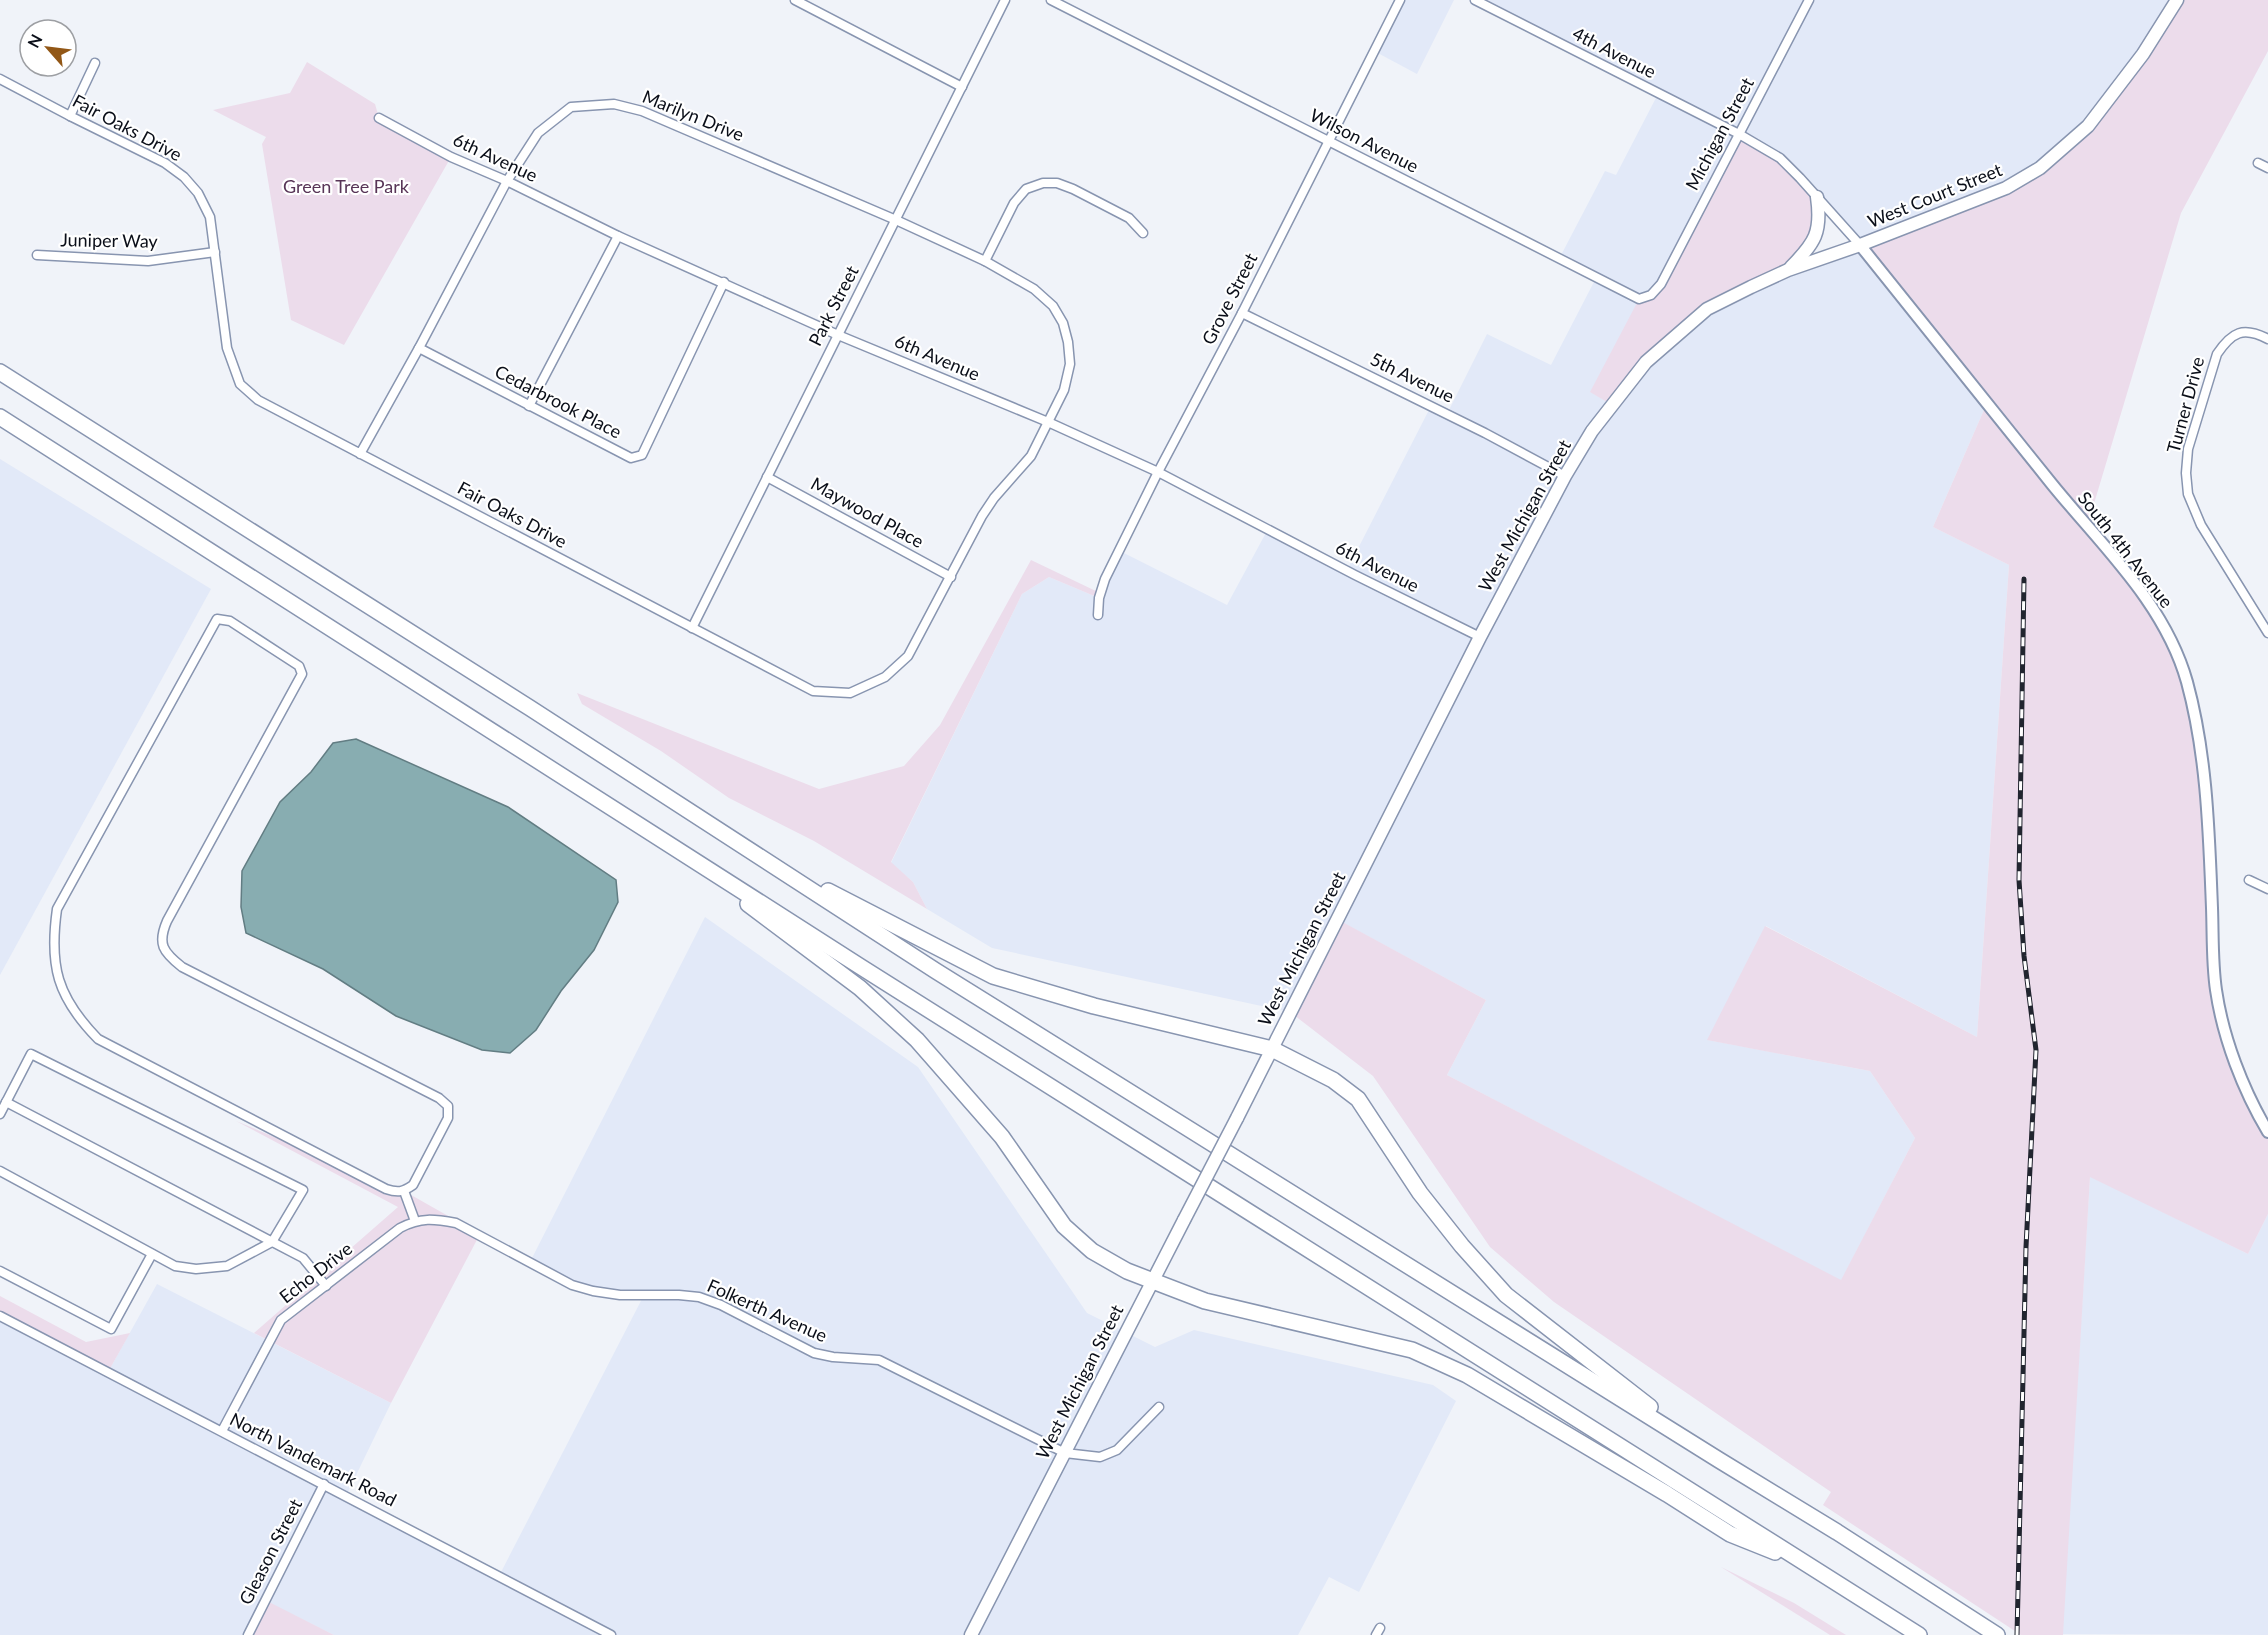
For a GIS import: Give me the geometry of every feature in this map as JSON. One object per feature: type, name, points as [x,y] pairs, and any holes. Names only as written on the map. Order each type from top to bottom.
[{"type":"highway","points":[[0,372],[521,702],[936,970],[1837,1532],[1992,1632]]},
{"type":"highway","points":[[0,417],[687,856],[1919,1635]]},
{"type":"highway","points":[[750,850],[993,976],[1094,1006],[1272,1049],[1334,1080],[1358,1100],[1420,1193],[1462,1246],[1506,1295],[1719,1460]]},
{"type":"highway","points":[[687,856],[779,930],[860,988],[917,1040],[1002,1137],[1064,1226],[1092,1251],[1127,1271],[1205,1301],[1412,1350],[1467,1375],[1730,1534],[1811,1567]]},
{"type":"main road","name":"West Court Street","points":[[1707,309],[1788,270],[1860,245],[2006,188],[2040,168],[2088,126],[2143,54],[2177,0]]},
{"type":"main road","points":[[1788,270],[1808,250],[1818,233],[1820,216],[1817,197]]},
{"type":"main road","name":"West Michigan Street","points":[[971,1635],[1237,1118],[1480,637],[1565,476],[1592,431],[1646,362],[1707,309]]},
{"type":"street","points":[[795,0],[962,87]]},
{"type":"street","name":"Park Street","points":[[692,627],[1005,0]]},
{"type":"street","name":"Wilson Avenue","points":[[1051,0],[1639,298],[1651,295],[1660,284]]},
{"type":"street","name":"Grove Street","points":[[1098,615],[1099,598],[1106,579],[1158,472],[1242,313],[1400,0]]},
{"type":"street","name":"4th Avenue","points":[[1475,0],[1739,134]]},
{"type":"street","name":"Michigan Street","points":[[1660,284],[1809,0]]},
{"type":"street","points":[[70,117],[95,63]]},
{"type":"street","name":"Fair Oaks Drive","points":[[0,79],[70,117],[165,163],[184,177],[198,193],[210,217],[227,348],[240,384],[258,400],[813,691],[850,693],[885,677],[908,656],[982,516],[994,498],[1031,456],[1048,422]]},
{"type":"street","name":"Marilyn Drive","points":[[360,454],[507,181],[538,133],[571,107],[614,104],[642,111],[896,220],[985,261],[1034,289],[1053,306],[1063,323],[1070,364],[1064,390],[1048,422]]},
{"type":"street","name":"6th Avenue","points":[[379,118],[450,157],[507,181],[618,236],[838,335],[1048,422],[1158,472],[1355,575],[1480,637]]},
{"type":"street","name":"South 4th Avenue","points":[[1739,134],[1780,158],[1860,245],[2086,527],[2146,597],[2168,634],[2186,680],[2200,735],[2210,862],[2216,989],[2237,1070],[2268,1132]]},
{"type":"street","points":[[2258,163],[2268,168]]},
{"type":"street","points":[[985,261],[1014,203],[1026,189],[1043,183],[1057,183],[1073,189],[1129,218],[1143,233]]},
{"type":"street","points":[[530,406],[618,236]]},
{"type":"street","name":"Juniper Way","points":[[37,255],[148,261],[215,252]]},
{"type":"street","name":"Cedarbrook Place","points":[[419,348],[631,458],[642,455],[724,282]]},
{"type":"street","name":"5th Avenue","points":[[1242,313],[1485,433],[1565,476]]},
{"type":"street","name":"Turner Drive","points":[[2268,339],[2253,331],[2235,334],[2225,342],[2217,354],[2188,449],[2186,473],[2188,494],[2200,525],[2268,633]]},
{"type":"street","name":"Maywood Place","points":[[767,477],[951,578]]},
{"type":"street","points":[[217,619],[230,621],[299,666],[302,675],[167,921],[162,932],[162,946],[169,957],[182,967],[439,1098],[448,1106],[448,1118],[413,1185],[404,1191],[396,1193],[386,1189],[98,1039],[74,1012],[63,993],[57,974],[54,942],[57,909],[217,619]]},
{"type":"street","points":[[2249,880],[2268,890]]},
{"type":"street","points":[[0,1114],[31,1054],[303,1190],[272,1242],[226,1266],[196,1269],[175,1266],[0,1171]]},
{"type":"street","points":[[6,1102],[303,1258],[326,1286]]},
{"type":"street","points":[[404,1191],[415,1221]]},
{"type":"street","name":"Folkerth Avenue","points":[[415,1221],[435,1220],[456,1223],[572,1285],[593,1292],[699,1297],[722,1305],[814,1353],[832,1357],[879,1360],[1065,1453]]},
{"type":"street","name":"Echo Drive","points":[[222,1431],[281,1320],[400,1228],[415,1221]]},
{"type":"street","points":[[0,1271],[111,1329],[152,1254]]},
{"type":"street","name":"North Vandemark Road","points":[[0,1316],[610,1635]]},
{"type":"street","points":[[1065,1453],[1100,1457],[1117,1450],[1159,1407]]},
{"type":"street","name":"Gleason Street","points":[[248,1635],[324,1484]]},
{"type":"shaded area","points":[[1400,0],[1454,0],[1417,74],[1374,51]]},
{"type":"shaded area","points":[[1475,0],[2177,0],[1987,403],[1933,527],[2009,565],[1977,1037],[1766,926],[1708,1040],[1870,1071],[1915,1138],[1841,1281],[1447,1075],[1486,1000],[1338,920],[1290,1012],[992,948],[927,909],[913,882],[891,863],[1022,594],[1049,577],[1099,598],[1120,551],[1227,605],[1268,529],[1347,570],[1431,406],[1447,414],[1487,334],[1551,365],[1596,278],[1559,259],[1605,171],[1616,175],[1658,94]],"holes":[[[1800,178],[1859,245],[1707,309],[1646,362],[1612,405],[1591,392],[1661,284]]]},
{"type":"shaded area","points":[[0,459],[211,589],[0,975]]},
{"type":"shaded area","points":[[356,739],[508,807],[616,880],[618,902],[594,950],[561,991],[536,1030],[510,1053],[482,1050],[396,1016],[323,969],[246,933],[241,907],[242,871],[280,802],[311,772],[333,743]]},
{"type":"shaded area","points":[[705,917],[918,1067],[1087,1313],[1155,1347],[1194,1330],[1433,1385],[1456,1401],[1359,1592],[1329,1577],[1298,1635],[334,1635],[265,1601],[248,1635],[0,1635],[0,1316],[108,1372],[157,1284],[391,1403],[346,1496],[499,1576],[644,1295],[593,1291],[530,1262]]},
{"type":"shaded area","points":[[2090,1176],[2248,1254],[2268,1214],[2268,1635],[2062,1634]]},
{"type":"green space","points":[[2177,0],[2268,0],[2268,51],[2181,213],[2087,527],[2168,634],[2200,735],[2216,989],[2225,1027],[2268,1132],[2268,1214],[2248,1254],[2090,1177],[2063,1635],[2021,1635],[1823,1505],[1831,1492],[1554,1302],[1490,1247],[1373,1076],[1290,1012],[1337,919],[1486,1000],[1447,1075],[1841,1280],[1915,1138],[1870,1071],[1707,1040],[1765,926],[1977,1037],[2009,565],[1933,527],[1987,403],[1860,245],[2006,188],[2088,126]]},
{"type":"green space","name":"Green Tree Park","points":[[307,62],[375,104],[379,118],[451,157],[344,345],[291,320],[262,144],[266,137],[213,110],[290,93]]},
{"type":"green space","points":[[1739,134],[1780,158],[1817,197],[1818,233],[1788,270],[1707,309],[1646,362],[1612,405],[1590,392],[1639,299],[1651,295]]},
{"type":"green space","points":[[1031,560],[1100,593],[1099,598],[1049,577],[1022,594],[891,862],[913,882],[927,909],[814,841],[729,798],[661,751],[582,704],[577,693],[819,789],[904,766],[940,725]]},
{"type":"green space","points":[[236,1121],[404,1191],[480,1234],[391,1403],[254,1333],[398,1207]]},
{"type":"green space","points":[[0,1296],[86,1342],[130,1333],[108,1372],[0,1316]]},
{"type":"green space","points":[[1721,1567],[1794,1603],[1846,1635],[1830,1635]]},
{"type":"green space","points":[[265,1600],[334,1635],[248,1635]]},
{"type":"railway","points":[[2017,1635],[2026,1247],[2036,1050],[2024,956],[2019,880],[2024,579]]}]
